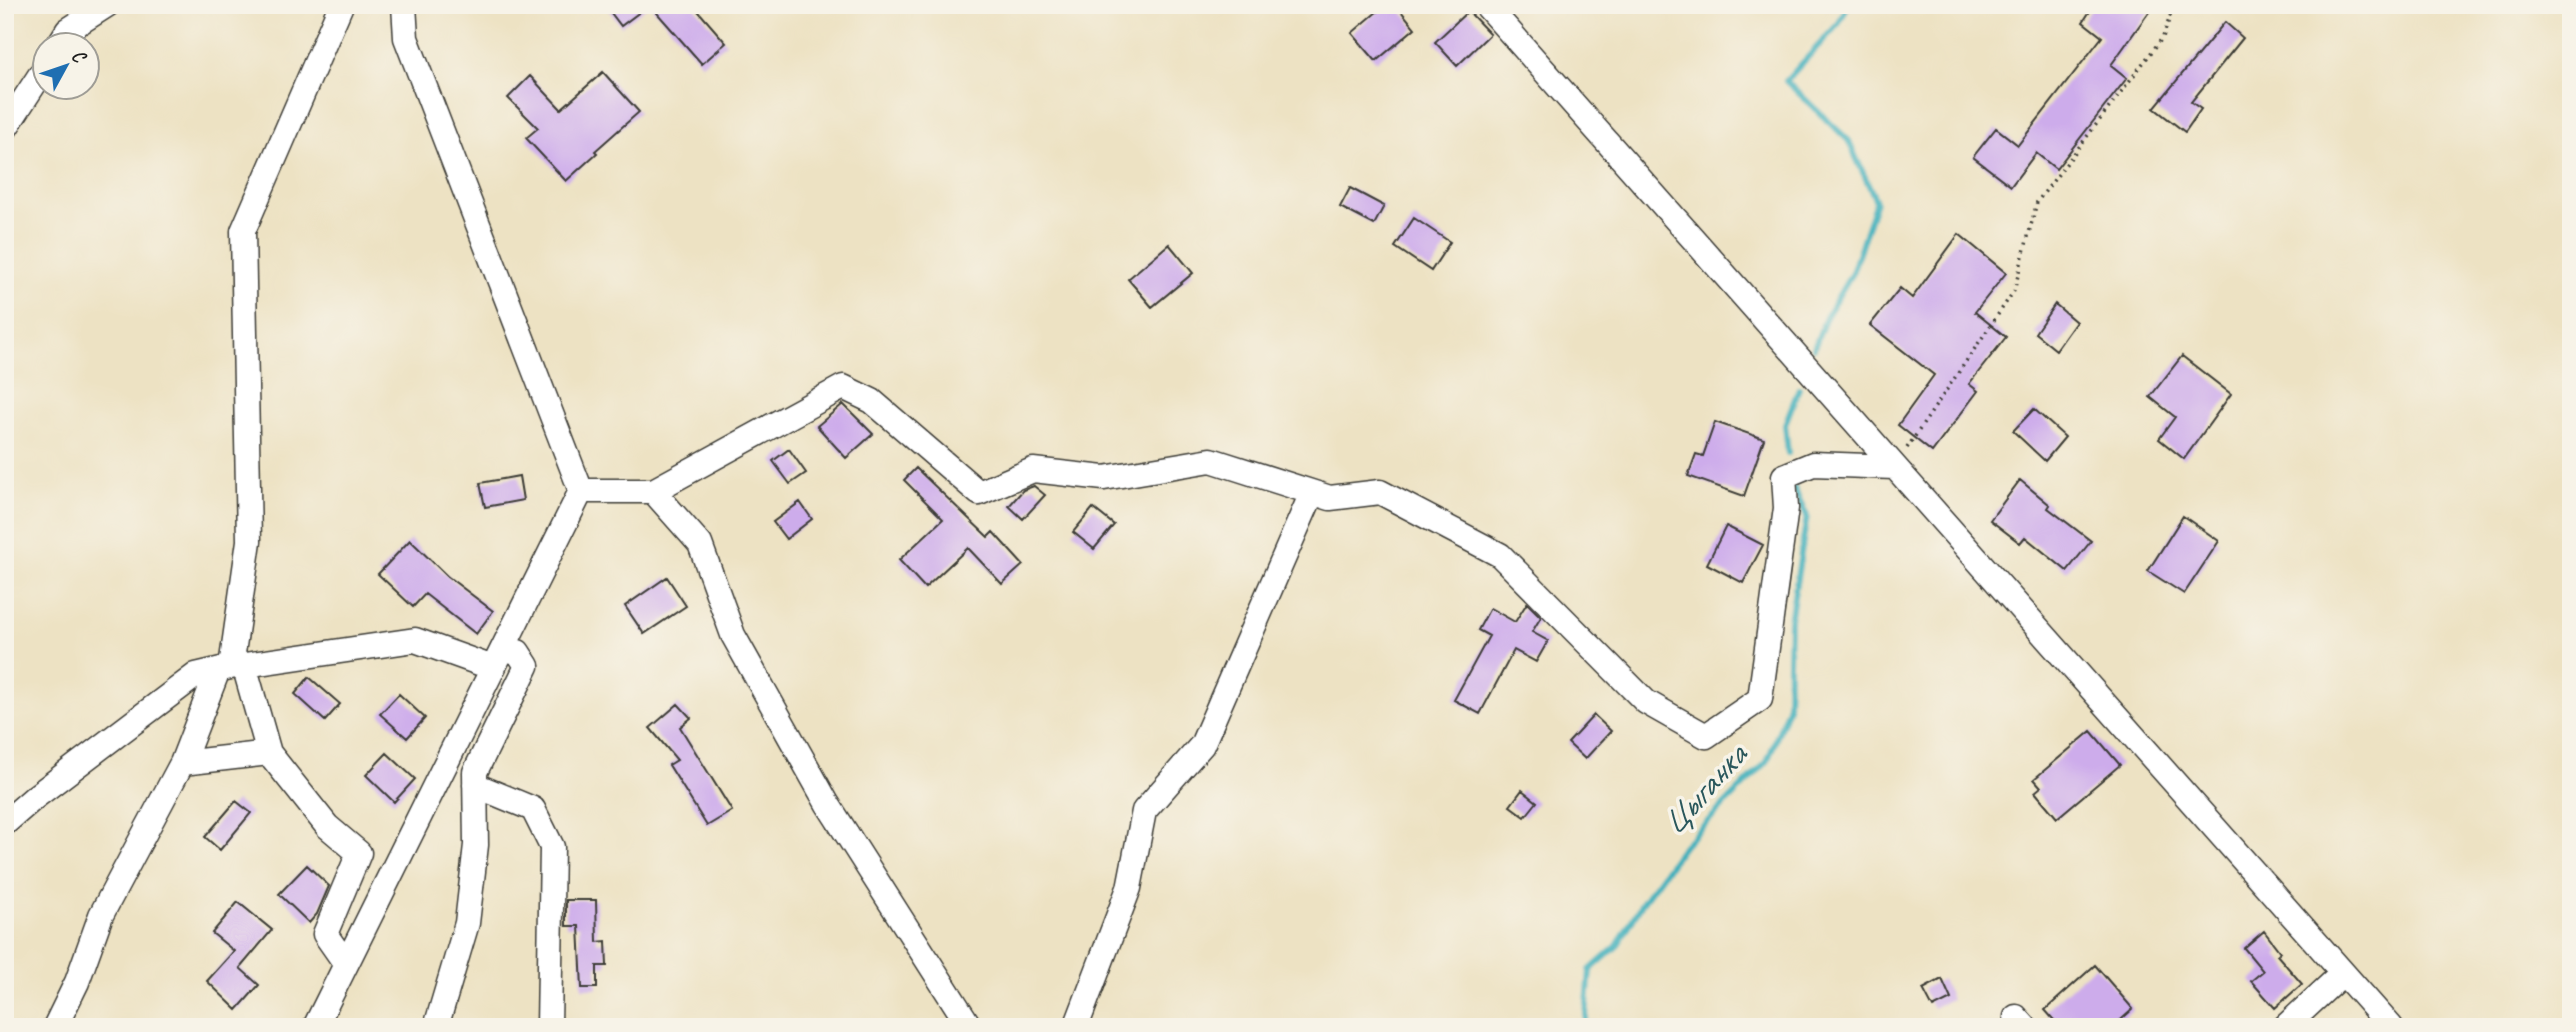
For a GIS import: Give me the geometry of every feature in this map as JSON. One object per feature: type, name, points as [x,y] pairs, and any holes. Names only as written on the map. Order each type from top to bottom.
[{"type":"street","points":[[67,32],[107,5]]},
{"type":"street","points":[[55,1027],[77,982],[101,915],[231,667],[250,541],[243,231],[341,5]]},
{"type":"street","points":[[315,1027],[582,491],[406,38],[404,5]]},
{"type":"street","points":[[1486,5],[2391,1027]]},
{"type":"street","points":[[5,129],[32,88]]},
{"type":"street","points":[[582,491],[653,491],[843,387],[872,401],[979,493],[1033,470],[1104,478],[1210,460],[1330,498],[1380,492],[1500,555],[1646,702],[1706,736],[1760,699],[1786,508],[1784,476],[1813,464],[1894,467]]},
{"type":"street","points":[[653,491],[700,544],[733,635],[827,803],[970,1027]]},
{"type":"street","points":[[1076,1027],[1129,888],[1144,811],[1202,745],[1312,493]]},
{"type":"street","points":[[5,823],[35,797],[196,676],[231,667],[415,640],[498,659],[518,652],[527,666],[475,772],[477,845],[467,923],[436,1027]]},
{"type":"street","points":[[231,667],[269,753],[327,827],[359,853],[325,934],[346,964]]},
{"type":"street","points":[[182,763],[269,753]]},
{"type":"street","points":[[475,785],[533,809],[552,847],[549,1027]]},
{"type":"street","points":[[2285,1027],[2343,973]]},
{"type":"path","points":[[1894,467],[2014,291],[2037,201],[2162,37],[2174,5]]},
{"type":"building","points":[[605,5],[649,5],[621,26]]},
{"type":"building","points":[[650,5],[693,5],[726,43],[702,64]]},
{"type":"building","points":[[1385,5],[1396,5],[1415,28],[1376,61],[1352,33]]},
{"type":"building","points":[[2094,5],[2154,5],[2111,65],[2127,78],[2056,169],[2036,153],[2011,186],[1973,157],[1996,128],[2018,145],[2102,37],[2083,22]]},
{"type":"building","points":[[1468,11],[1490,34],[1457,66],[1435,42]]},
{"type":"building","points":[[2225,22],[2243,38],[2191,102],[2201,109],[2185,132],[2154,108]]},
{"type":"building","points":[[603,72],[639,112],[566,181],[526,138],[538,128],[508,98],[530,76],[561,109]]},
{"type":"building","points":[[1350,188],[1384,206],[1374,225],[1340,207]]},
{"type":"building","points":[[1414,218],[1450,242],[1431,271],[1395,247]]},
{"type":"building","points":[[1959,234],[2006,273],[1975,312],[2006,337],[1969,384],[1978,391],[1932,452],[1898,425],[1934,375],[1870,325],[1900,288],[1912,298]]},
{"type":"building","points":[[1169,244],[1193,273],[1152,307],[1128,279]]},
{"type":"building","points":[[2055,304],[2076,322],[2056,350],[2035,333]]},
{"type":"building","points":[[2182,356],[2231,394],[2184,459],[2159,439],[2175,417],[2150,397]]},
{"type":"building","points":[[843,404],[873,434],[846,458],[817,426]]},
{"type":"building","points":[[2034,409],[2065,437],[2045,461],[2013,431]]},
{"type":"building","points":[[1715,422],[1764,439],[1744,496],[1688,476],[1696,454],[1703,456]]},
{"type":"building","points":[[789,449],[806,473],[790,484],[773,461]]},
{"type":"building","points":[[916,468],[988,537],[993,532],[1023,565],[1002,584],[968,548],[925,588],[899,560],[943,519],[904,480]]},
{"type":"building","points":[[519,476],[523,500],[485,507],[480,483]]},
{"type":"building","points":[[2020,480],[2050,505],[2048,508],[2091,541],[2067,571],[2025,537],[2020,543],[1990,520]]},
{"type":"building","points":[[1034,486],[1045,495],[1023,519],[1009,506],[1023,490]]},
{"type":"building","points":[[800,502],[812,519],[786,539],[773,522]]},
{"type":"building","points":[[1093,508],[1114,525],[1094,549],[1073,532]]},
{"type":"building","points":[[2183,516],[2219,541],[2184,594],[2148,571]]},
{"type":"building","points":[[1726,526],[1763,545],[1743,583],[1707,564]]},
{"type":"building","points":[[410,540],[447,576],[493,611],[476,634],[425,594],[413,607],[378,574]]},
{"type":"building","points":[[667,577],[686,606],[644,634],[625,606]]},
{"type":"building","points":[[1527,603],[1541,617],[1532,632],[1548,641],[1536,662],[1514,650],[1480,714],[1454,700],[1489,636],[1478,630],[1490,608],[1515,622]]},
{"type":"building","points":[[309,677],[340,704],[325,721],[295,694]]},
{"type":"building","points":[[399,694],[425,718],[407,738],[380,714]]},
{"type":"building","points":[[678,704],[691,718],[680,727],[732,811],[707,826],[669,765],[677,760],[650,728]]},
{"type":"building","points":[[1594,715],[1611,731],[1585,759],[1568,743]]},
{"type":"building","points":[[2091,731],[2120,765],[2057,818],[2035,792],[2041,787],[2034,779]]},
{"type":"building","points":[[387,753],[415,779],[394,802],[366,775]]},
{"type":"building","points":[[1522,790],[1537,802],[1525,817],[1510,806]]},
{"type":"building","points":[[236,801],[251,813],[220,850],[205,837]]},
{"type":"building","points":[[307,865],[329,886],[317,914],[309,923],[279,894]]},
{"type":"building","points":[[566,900],[596,900],[597,942],[606,941],[607,966],[597,966],[597,988],[582,988],[579,926],[566,926]]},
{"type":"building","points":[[238,902],[272,930],[240,968],[259,985],[237,1010],[207,981],[234,951],[212,933]]},
{"type":"building","points":[[2264,931],[2280,952],[2277,955],[2302,984],[2275,1008],[2251,981],[2263,971],[2244,948]]},
{"type":"building","points":[[2095,965],[2133,1009],[2113,1027],[2060,1027],[2045,1010]]},
{"type":"building","points":[[1942,979],[1951,999],[1933,1008],[1923,989]]},
{"type":"waterway","name":"Цыганка","points":[[1814,348],[1826,317],[1852,273],[1876,201],[1848,140],[1786,81],[1839,23],[1848,5]]},
{"type":"waterway","name":"Цыганка","points":[[1788,453],[1785,424],[1799,388]]},
{"type":"waterway","name":"Цыганка","points":[[1585,1027],[1590,970],[1617,946],[1642,903],[1684,845],[1767,762],[1788,708],[1790,621],[1807,516],[1794,488]]}]
